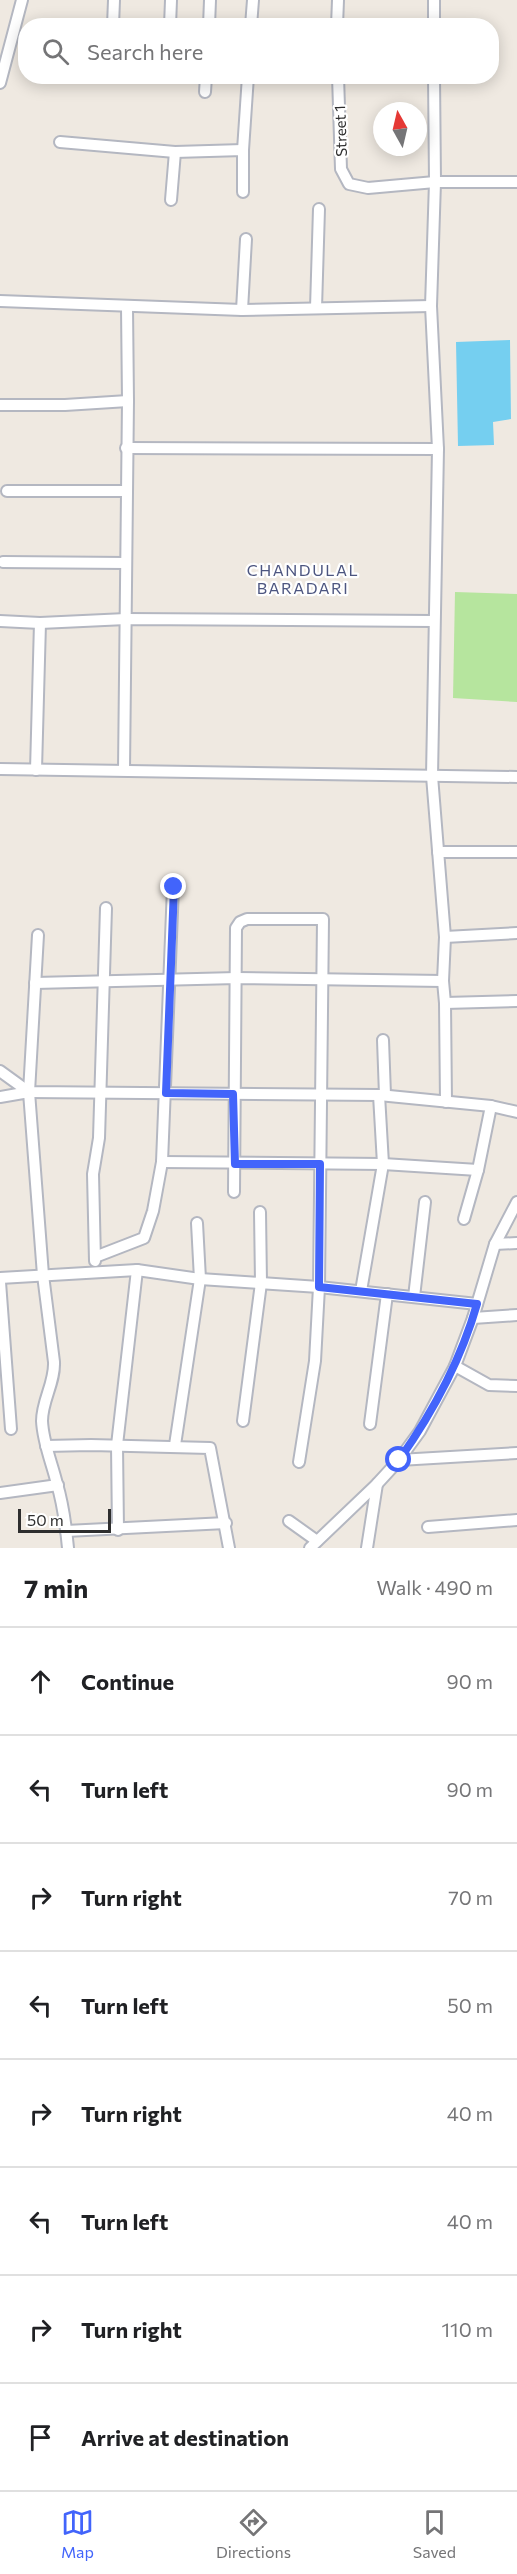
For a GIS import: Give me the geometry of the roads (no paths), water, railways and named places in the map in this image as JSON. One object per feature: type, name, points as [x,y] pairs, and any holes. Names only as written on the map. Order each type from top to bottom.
[{"type":"street","points":[[0,83],[22,0]]},
{"type":"street","points":[[113,18],[114,0]]},
{"type":"street","points":[[170,18],[171,0]]},
{"type":"street","points":[[209,18],[210,0]]},
{"type":"street","points":[[252,18],[253,0]]},
{"type":"street","points":[[337,18],[338,0]]},
{"type":"street","points":[[434,0],[434,18]]},
{"type":"street","points":[[205,92],[206,84]]},
{"type":"street","points":[[243,192],[247,84]]},
{"type":"street","name":"Street 1","points":[[338,84],[341,169],[349,184],[368,188],[435,182]]},
{"type":"street","points":[[434,84],[435,182],[431,306],[438,449],[432,776],[445,937],[443,981],[446,1102]]},
{"type":"street","points":[[60,142],[175,152],[243,150]]},
{"type":"street","points":[[171,200],[175,152]]},
{"type":"street","points":[[435,182],[517,182]]},
{"type":"street","points":[[316,308],[319,209]]},
{"type":"street","points":[[242,310],[246,239]]},
{"type":"street","points":[[0,302],[242,310],[431,306]]},
{"type":"street","points":[[123,770],[128,401],[127,307]]},
{"type":"street","points":[[0,405],[65,405],[128,401]]},
{"type":"street","points":[[126,448],[438,449]]},
{"type":"street","points":[[8,492],[126,491]]},
{"type":"street","points":[[3,562],[126,563]]},
{"type":"street","points":[[0,621],[40,623],[126,619],[434,621]]},
{"type":"street","points":[[36,770],[40,623]]},
{"type":"street","points":[[0,769],[517,777]]},
{"type":"street","points":[[438,852],[517,852]]},
{"type":"street","points":[[95,1257],[140,1240],[147,1235],[162,1162],[174,887]]},
{"type":"street","points":[[97,1271],[93,1174],[99,1138],[102,980],[106,908]]},
{"type":"street","points":[[234,1192],[236,928],[247,919],[322,919],[319,1287],[315,1361],[299,1462]]},
{"type":"street","points":[[445,937],[517,933]]},
{"type":"street","points":[[38,935],[29,1092],[43,1275],[54,1373],[44,1402],[42,1421],[46,1446],[58,1485],[68,1548]]},
{"type":"street","points":[[35,983],[237,978],[443,981]]},
{"type":"street","points":[[445,1003],[517,1001]]},
{"type":"street","points":[[361,1291],[383,1164],[383,1040]]},
{"type":"street","points":[[0,1071],[29,1092]]},
{"type":"street","points":[[0,1097],[29,1092],[320,1093],[382,1095],[491,1106],[517,1112]]},
{"type":"street","points":[[464,1219],[478,1170],[491,1106]]},
{"type":"street","points":[[162,1162],[383,1164],[478,1170]]},
{"type":"street","points":[[414,1297],[425,1202]]},
{"type":"street","points":[[289,1521],[314,1544],[377,1484],[399,1460],[420,1431],[455,1366],[473,1318],[495,1244],[517,1202]]},
{"type":"street","points":[[243,1421],[261,1283],[260,1212]]},
{"type":"street","points":[[175,1445],[200,1279],[197,1222]]},
{"type":"street","points":[[495,1244],[517,1243]]},
{"type":"street","points":[[11,1429],[0,1280],[97,1271],[137,1270],[200,1279],[319,1287],[477,1304]]},
{"type":"street","points":[[118,1530],[117,1445],[137,1270]]},
{"type":"street","points":[[370,1424],[387,1294]]},
{"type":"street","points":[[473,1318],[517,1315]]},
{"type":"street","points":[[455,1366],[489,1385],[517,1386]]},
{"type":"street","points":[[46,1446],[175,1445],[210,1448],[229,1548]]},
{"type":"street","points":[[399,1460],[517,1453]]},
{"type":"street","points":[[368,1548],[377,1484]]},
{"type":"street","points":[[0,1493],[58,1485]]},
{"type":"street","points":[[428,1527],[517,1520]]},
{"type":"street","points":[[66,1531],[226,1523]]},
{"type":"water","points":[[510,340],[511,419],[493,422],[494,445],[458,446],[456,342]]},
{"type":"district","name":"CHANDULAL BARADARI","points":[[303,578]]}]
